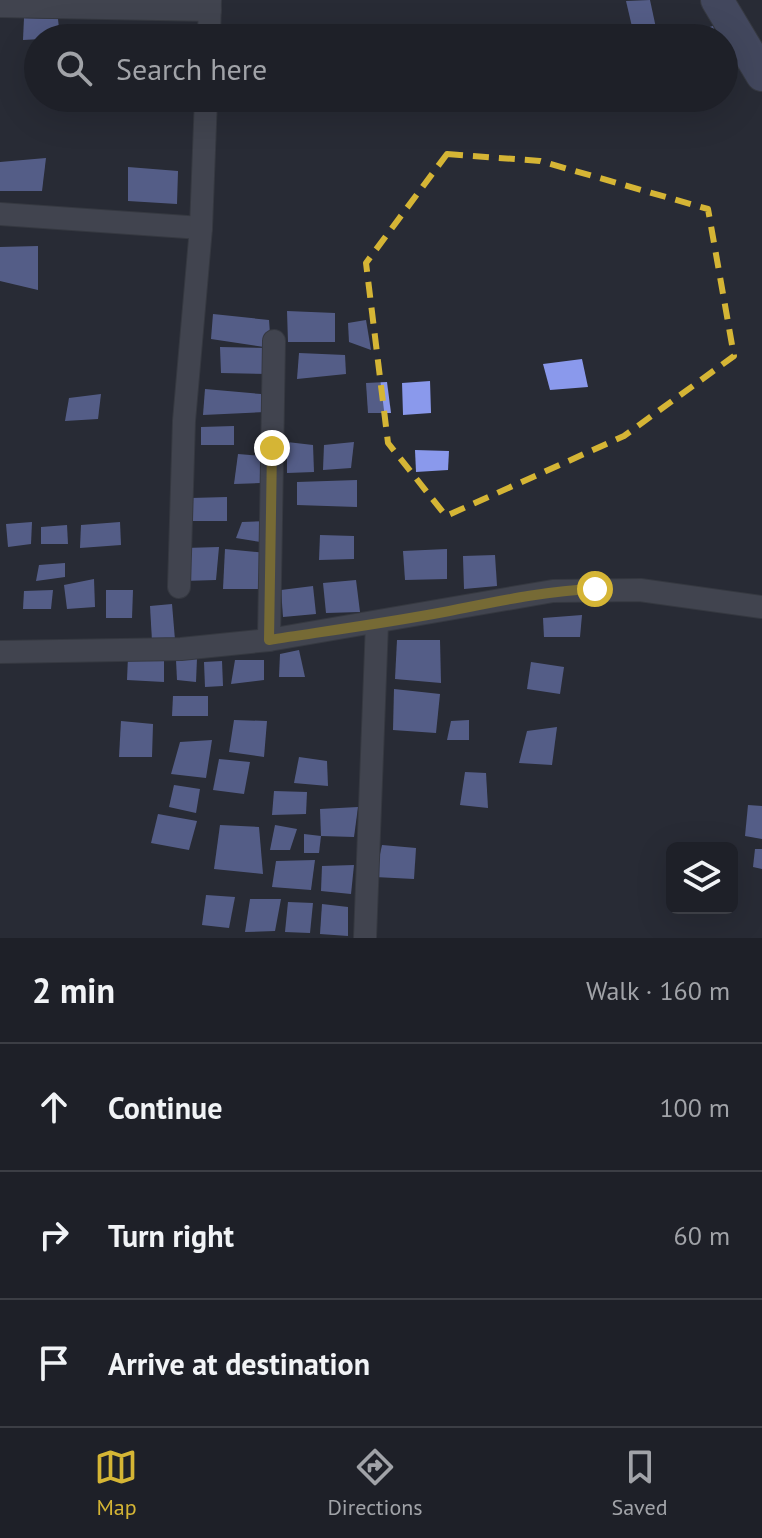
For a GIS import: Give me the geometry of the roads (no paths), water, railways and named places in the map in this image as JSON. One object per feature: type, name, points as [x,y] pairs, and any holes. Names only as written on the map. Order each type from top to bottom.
[{"type":"street","points":[[717,0],[731,24]]},
{"type":"street","points":[[0,6],[210,5]]},
{"type":"street","points":[[738,35],[762,75]]},
{"type":"street","points":[[179,587],[184,421],[201,228],[205,112]]},
{"type":"street","points":[[0,214],[201,228]]},
{"type":"street","points":[[269,640],[274,341]]},
{"type":"street","points":[[0,652],[169,649],[269,640],[553,591],[640,590],[762,607]]},
{"type":"street","points":[[365,938],[377,623]]}]
